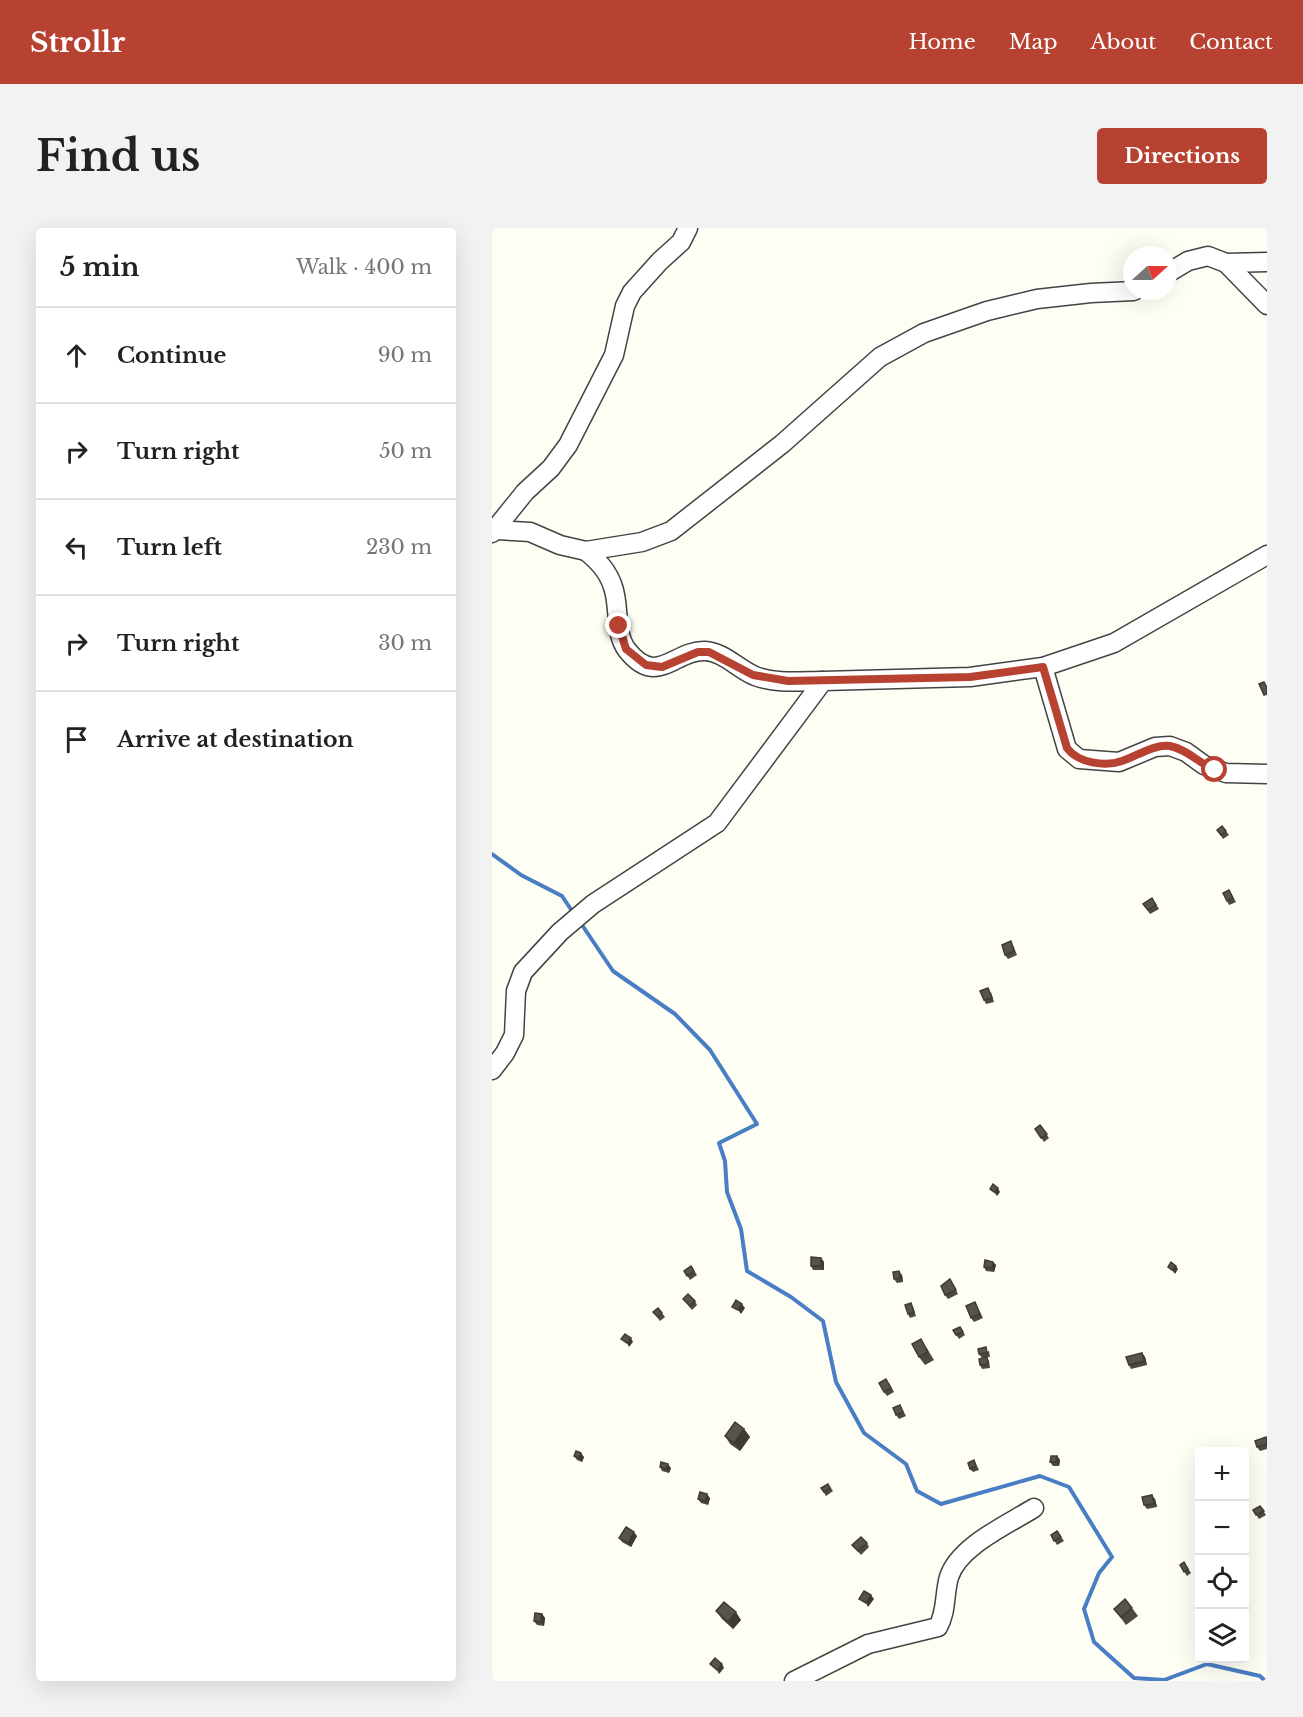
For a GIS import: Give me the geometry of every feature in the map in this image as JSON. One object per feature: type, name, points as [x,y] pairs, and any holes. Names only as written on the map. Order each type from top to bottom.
[{"type":"street","points":[[494,532],[513,505],[551,468],[568,445],[614,355],[625,306],[632,292],[681,242],[688,228]]},
{"type":"street","points":[[1177,268],[1197,257],[1208,256],[1226,263],[1267,262]]},
{"type":"street","points":[[1226,263],[1267,305]]},
{"type":"street","points":[[494,532],[530,532],[560,545],[586,551],[642,542],[671,531],[782,444],[880,357],[924,333],[987,310],[1037,299],[1090,292],[1123,291]]},
{"type":"street","points":[[586,551],[600,563],[614,589],[619,626],[626,649],[646,665],[662,667],[698,652],[709,652],[760,678],[788,681],[970,677],[1043,667],[1114,643],[1267,555]]},
{"type":"street","points":[[1043,667],[1067,748],[1078,759],[1119,762],[1155,747],[1170,746],[1215,770],[1226,773],[1267,774]]},
{"type":"street","points":[[492,1070],[505,1053],[514,1035],[516,991],[523,972],[560,932],[593,904],[717,823],[823,681]]},
{"type":"street","points":[[794,1681],[868,1644],[938,1627],[945,1608],[949,1578],[960,1557],[1034,1508]]},
{"type":"building","points":[[1264,682],[1267,694],[1264,695],[1259,684]]},
{"type":"building","points":[[1222,826],[1226,831],[1221,835],[1217,830]]},
{"type":"building","points":[[1229,890],[1233,898],[1227,901],[1223,893]]},
{"type":"building","points":[[1152,898],[1156,905],[1148,910],[1143,904]]},
{"type":"building","points":[[1011,941],[1014,951],[1005,955],[1002,945]]},
{"type":"building","points":[[988,988],[992,998],[984,1000],[980,991]]},
{"type":"building","points":[[1040,1125],[1047,1134],[1041,1138],[1035,1129]]},
{"type":"building","points":[[993,1184],[998,1188],[994,1192],[990,1189]]},
{"type":"building","points":[[811,1257],[821,1258],[821,1266],[811,1266]]},
{"type":"building","points":[[985,1260],[993,1262],[992,1268],[984,1267]]},
{"type":"building","points":[[1171,1262],[1176,1266],[1172,1270],[1168,1267]]},
{"type":"building","points":[[691,1266],[694,1271],[687,1276],[684,1271]]},
{"type":"building","points":[[899,1271],[900,1278],[894,1279],[893,1272]]},
{"type":"building","points":[[950,1279],[956,1290],[945,1295],[941,1286]]},
{"type":"building","points":[[688,1294],[695,1301],[690,1306],[683,1299]]},
{"type":"building","points":[[736,1300],[742,1304],[738,1310],[732,1307]]},
{"type":"building","points":[[975,1302],[980,1314],[971,1318],[966,1306]]},
{"type":"building","points":[[911,1303],[914,1312],[908,1314],[905,1305]]},
{"type":"building","points":[[658,1308],[662,1313],[658,1317],[653,1312]]},
{"type":"building","points":[[960,1327],[963,1332],[956,1335],[953,1330]]},
{"type":"building","points":[[625,1334],[631,1338],[627,1343],[621,1339]]},
{"type":"building","points":[[921,1339],[928,1352],[919,1357],[912,1344]]},
{"type":"building","points":[[986,1347],[987,1353],[979,1354],[978,1349]]},
{"type":"building","points":[[1142,1353],[1144,1361],[1129,1365],[1126,1357]]},
{"type":"building","points":[[987,1357],[988,1364],[980,1365],[979,1359]]},
{"type":"building","points":[[886,1379],[891,1388],[884,1392],[879,1383]]},
{"type":"building","points":[[900,1405],[903,1412],[896,1415],[893,1408]]},
{"type":"building","points":[[735,1422],[744,1429],[734,1443],[725,1436]]},
{"type":"building","points":[[1266,1437],[1267,1444],[1257,1447],[1255,1441]]},
{"type":"building","points":[[576,1451],[581,1453],[579,1458],[574,1456]]},
{"type":"building","points":[[1051,1456],[1057,1456],[1056,1462],[1050,1462]]},
{"type":"building","points":[[974,1460],[976,1466],[970,1469],[968,1463]]},
{"type":"building","points":[[661,1462],[668,1464],[666,1469],[660,1467]]},
{"type":"building","points":[[828,1484],[830,1488],[824,1492],[821,1488]]},
{"type":"building","points":[[700,1492],[707,1494],[705,1501],[698,1499]]},
{"type":"building","points":[[1152,1495],[1154,1504],[1144,1505],[1142,1497]]},
{"type":"building","points":[[1260,1506],[1264,1511],[1256,1515],[1253,1510]]},
{"type":"building","points":[[626,1527],[634,1532],[628,1543],[619,1538]]},
{"type":"building","points":[[1057,1531],[1061,1537],[1054,1541],[1051,1535]]},
{"type":"building","points":[[861,1537],[867,1543],[858,1551],[852,1545]]},
{"type":"building","points":[[1184,1562],[1188,1569],[1184,1572],[1180,1565]]},
{"type":"building","points":[[864,1591],[871,1595],[866,1603],[859,1599]]},
{"type":"building","points":[[1125,1599],[1132,1608],[1121,1617],[1114,1609]]},
{"type":"building","points":[[724,1602],[736,1612],[728,1622],[716,1611]]},
{"type":"building","points":[[535,1613],[542,1614],[541,1622],[534,1621]]},
{"type":"building","points":[[715,1658],[722,1664],[717,1670],[710,1664]]},
{"type":"waterway","points":[[492,854],[521,875],[562,896],[574,914]]},
{"type":"waterway","points":[[580,922],[613,971],[675,1014],[710,1050],[757,1124],[719,1143],[725,1161],[727,1192],[741,1229],[747,1271],[791,1297],[823,1321],[836,1382],[864,1433],[906,1464],[917,1491],[941,1504],[1040,1476],[1069,1487],[1112,1557],[1099,1573],[1084,1609],[1094,1642],[1134,1678],[1164,1680],[1207,1664],[1260,1676],[1265,1681]]},
{"type":"route","points":[[619,626],[626,649],[646,665],[655,668],[662,667],[703,651],[720,656],[753,675],[767,679],[823,681],[970,677],[1043,667],[1067,748],[1072,756],[1085,761],[1119,762],[1155,747],[1170,746],[1186,752],[1215,770]]}]
